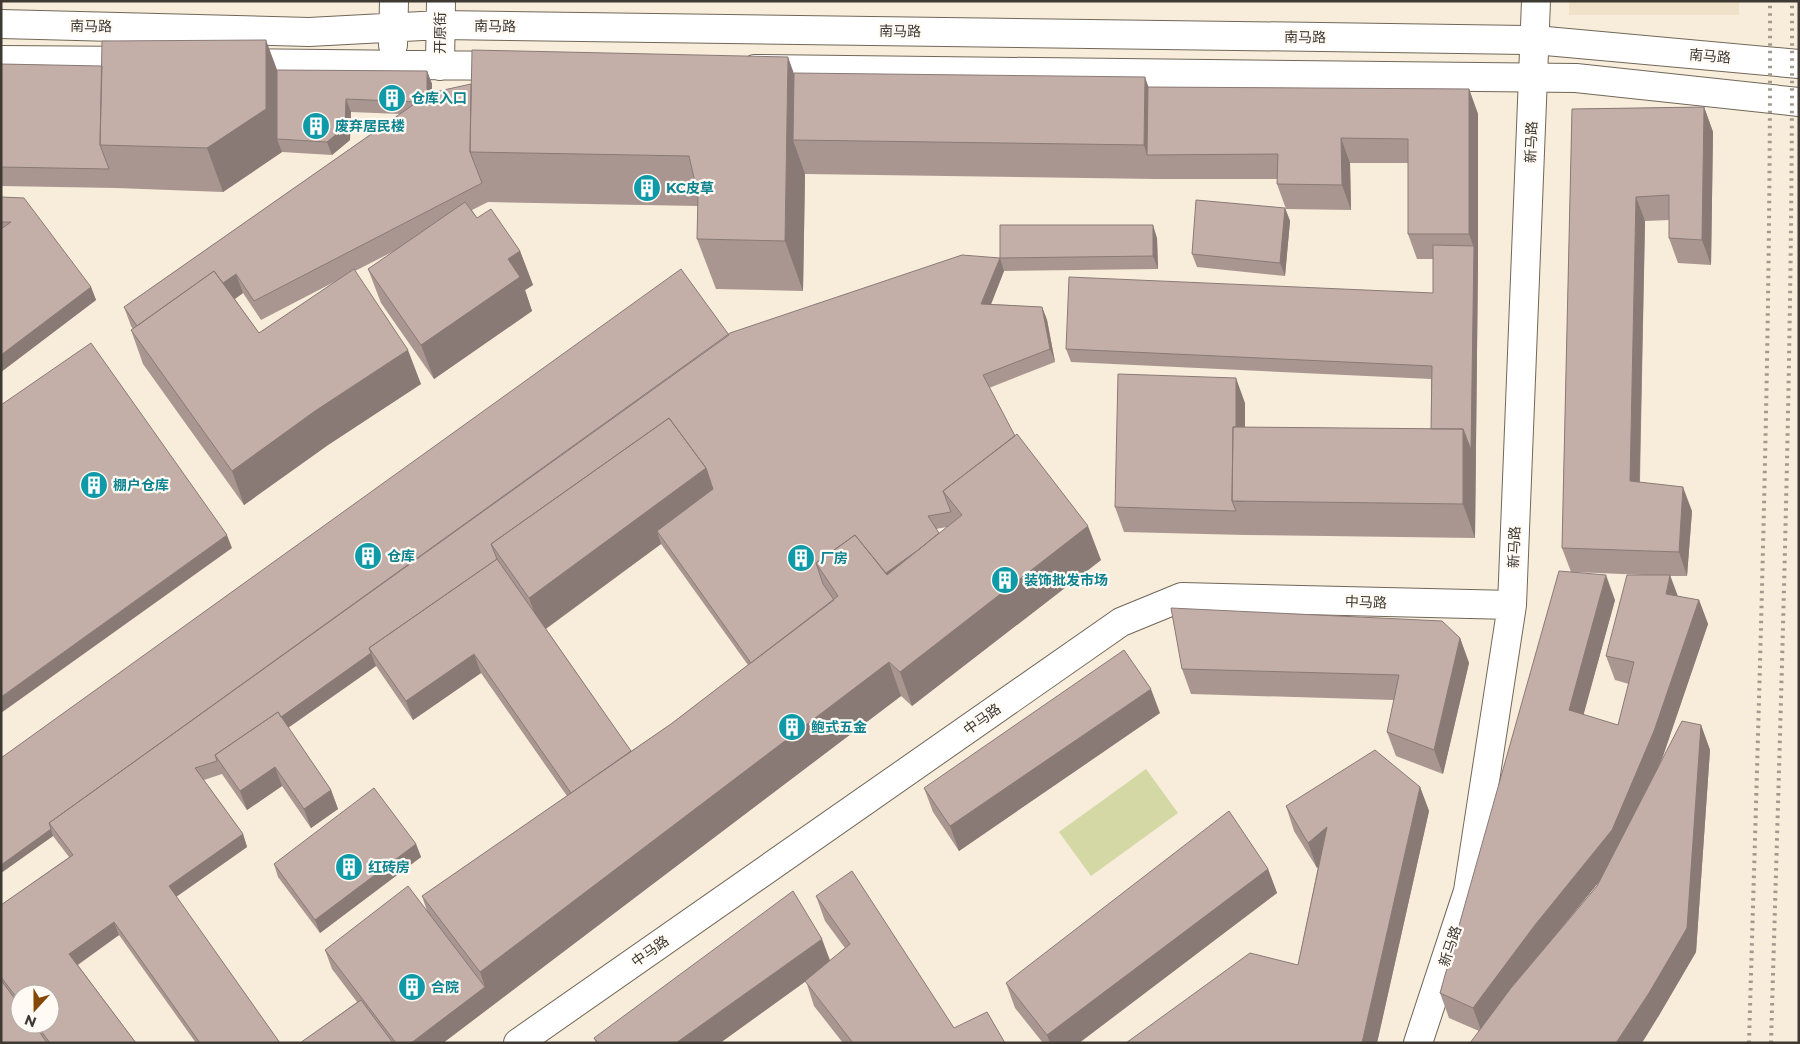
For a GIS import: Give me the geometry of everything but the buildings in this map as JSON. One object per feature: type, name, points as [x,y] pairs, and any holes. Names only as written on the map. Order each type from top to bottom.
[{"type":"main road","name":"新马路","points":[[1418,1043],[1468,891],[1512,605],[1536,40],[1536,1]]},
{"type":"main road","name":"南马路","points":[[1,24],[309,32],[394,14],[441,13],[1536,40],[1799,64]]},
{"type":"main road","name":"开原街","points":[[440,66],[441,13]]},
{"type":"main road","points":[[392,65],[394,14]]},
{"type":"main road","points":[[1,60],[167,62]]},
{"type":"main road","points":[[216,62],[539,67]]},
{"type":"main road","points":[[728,69],[1576,78],[1799,102]]},
{"type":"main road","name":"中马路","points":[[518,1043],[1121,622],[1182,597],[1512,605]]},
{"type":"shaded area","points":[[1569,1],[1739,1],[1739,15],[1569,15]]},
{"type":"green space","points":[[1146,769],[1178,813],[1091,876],[1059,832]]},
{"type":"railway","points":[[1749,1043],[1769,261],[1770,1]]},
{"type":"railway","points":[[1771,1043],[1791,261],[1792,1]]},
{"type":"place","name":"仓库入口","points":[[392,98]]},
{"type":"place","name":"废弃居民楼","points":[[316,126]]},
{"type":"place","name":"KC皮草","points":[[647,188]]},
{"type":"place","name":"棚户仓库","points":[[94,485]]},
{"type":"place","name":"仓库","points":[[368,556]]},
{"type":"place","name":"厂房","points":[[801,558]]},
{"type":"place","name":"装饰批发市场","points":[[1005,580]]},
{"type":"place","name":"鲍式五金","points":[[792,727]]},
{"type":"place","name":"红砖房","points":[[349,867]]},
{"type":"place","name":"合院","points":[[412,987]]}]
